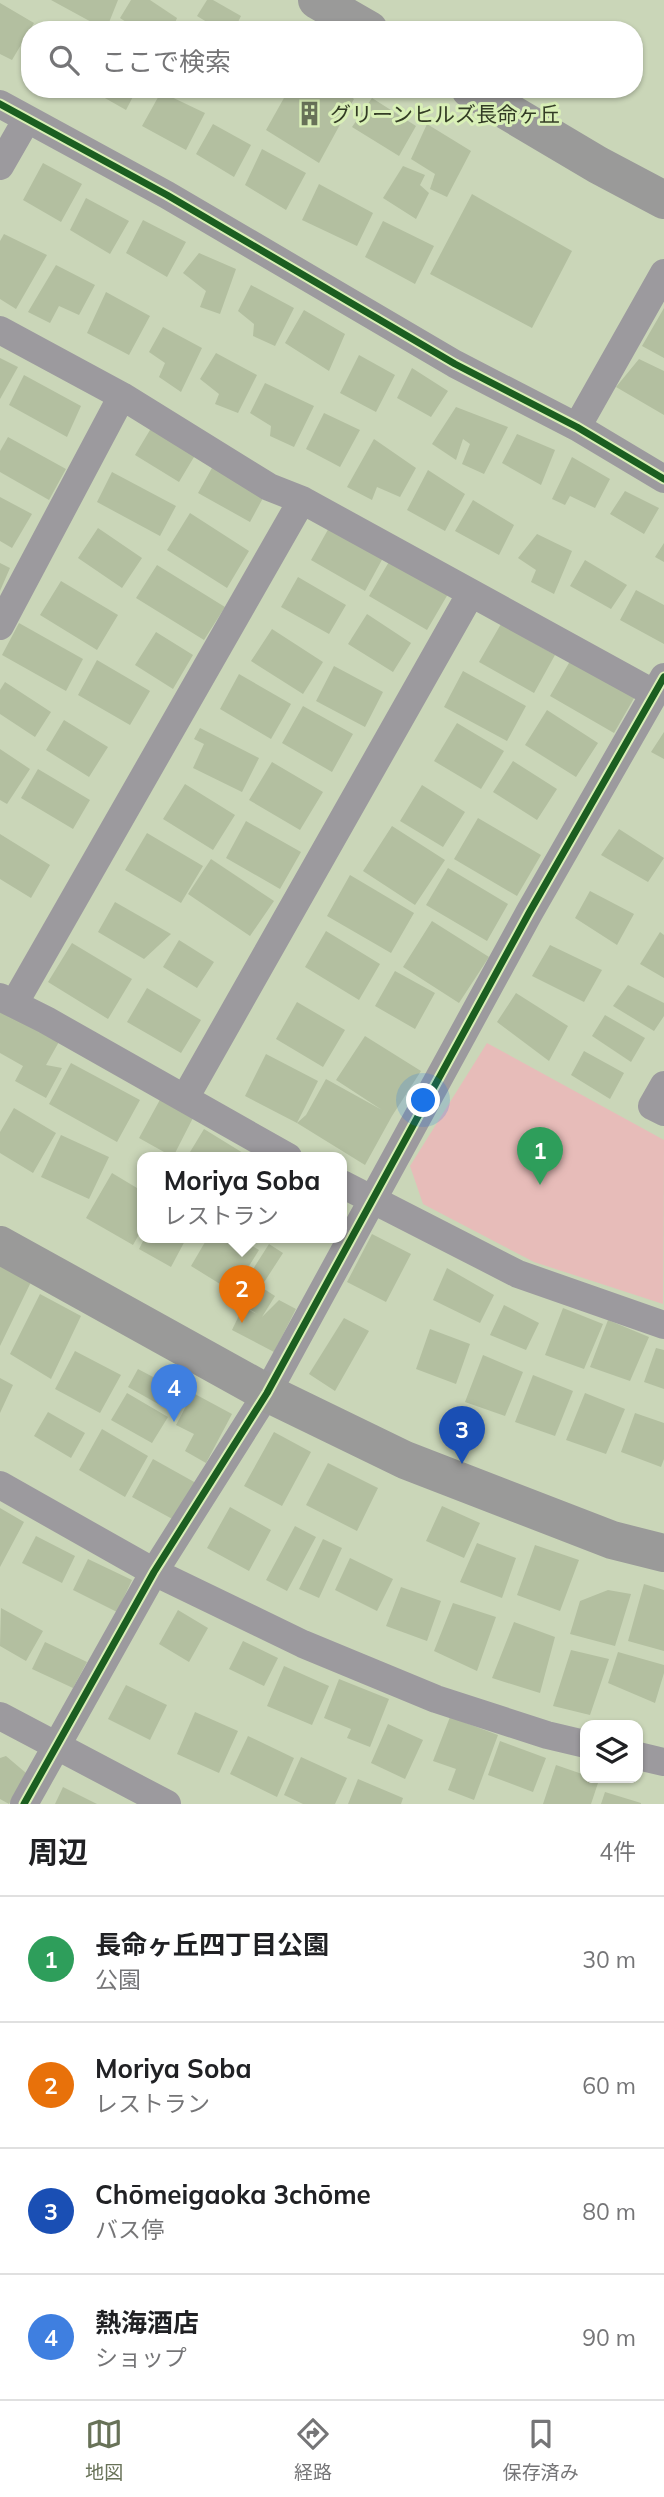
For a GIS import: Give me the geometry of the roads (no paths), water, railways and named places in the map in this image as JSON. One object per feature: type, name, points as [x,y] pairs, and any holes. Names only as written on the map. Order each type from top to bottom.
[{"type":"street","points":[[317,0],[353,21]]},
{"type":"street","points":[[485,98],[598,165],[664,200]]},
{"type":"street","points":[[0,104],[167,195],[455,364],[577,427],[664,479]]},
{"type":"street","points":[[0,166],[27,119]]},
{"type":"street","points":[[577,427],[664,274]]},
{"type":"street","points":[[0,330],[122,396],[268,487],[302,500],[471,593],[659,685],[529,913],[267,1393],[154,1572],[24,1804]]},
{"type":"street","points":[[0,626],[122,396]]},
{"type":"street","points":[[279,1152],[46,1020],[7,1001],[302,500]]},
{"type":"street","points":[[186,1098],[471,593]]},
{"type":"street","points":[[664,1085],[652,1106],[664,1112]]},
{"type":"street","points":[[347,1187],[518,1274],[664,1325]]},
{"type":"street","points":[[0,1245],[267,1393],[405,1460],[612,1540],[664,1553]]},
{"type":"street","points":[[0,1485],[154,1572],[303,1644],[436,1699],[547,1735],[580,1743]]},
{"type":"street","points":[[0,1716],[167,1804]]},
{"type":"street","points":[[643,1757],[664,1762]]},
{"type":"place","name":"グリーンヒルズ長命ヶ丘","points":[[310,114]]},
{"type":"place","name":"長命ヶ丘四丁目公園","points":[[540,1185]]},
{"type":"place","name":"Moriya Soba","points":[[242,1323]]},
{"type":"place","name":"熱海酒店","points":[[174,1422]]},
{"type":"place","name":"Chōmeigaoka 3chōme","points":[[462,1464]]}]
